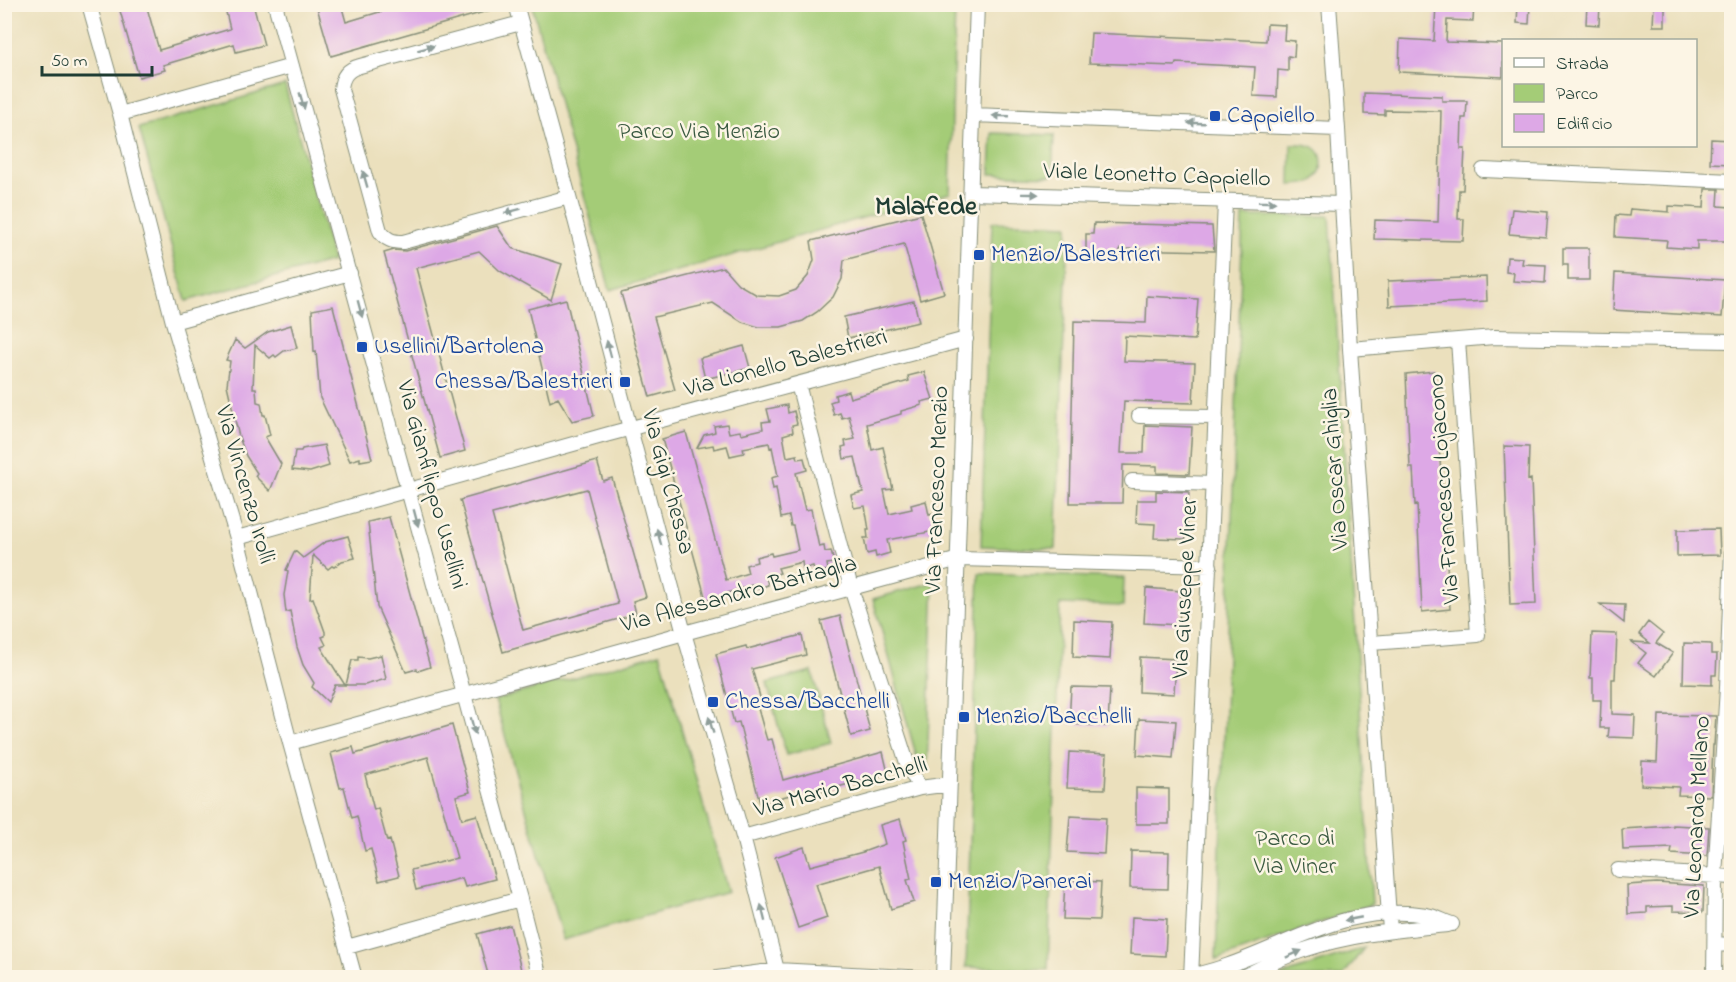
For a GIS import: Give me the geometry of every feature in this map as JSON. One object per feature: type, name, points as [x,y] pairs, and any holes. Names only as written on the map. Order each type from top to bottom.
[{"type":"street","name":"Via Vincenzo Irolli","points":[[89,4],[120,114],[173,322],[237,537],[290,743],[355,978]]},
{"type":"street","name":"Via Gianfilippo Usellini","points":[[275,4],[540,978]]},
{"type":"street","name":"Via Gigi Chessa","points":[[516,4],[684,633],[743,837],[777,974]]},
{"type":"street","name":"Via Francesco Menzio","points":[[943,978],[977,4]]},
{"type":"street","name":"Via Oscar Ghiglia","points":[[1329,4],[1390,931]]},
{"type":"street","points":[[521,23],[352,68],[346,73],[341,89],[362,170],[380,231],[383,236],[395,242],[403,242],[569,197]]},
{"type":"street","points":[[120,114],[292,66]]},
{"type":"street","points":[[973,115],[1338,129]]},
{"type":"street","points":[[1483,170],[1731,181]]},
{"type":"street","name":"Viale Leonetto Cappiello","points":[[971,193],[1342,204]]},
{"type":"street","name":"Via Giuseppe Viner","points":[[1186,977],[1210,566],[1225,202]]},
{"type":"street","points":[[173,322],[350,273]]},
{"type":"street","points":[[1350,349],[1494,337],[1731,341]]},
{"type":"street","name":"Via Lionello Balestrieri","points":[[237,537],[966,339]]},
{"type":"street","name":"Via Francesco Lojacono","points":[[1371,643],[1478,635],[1458,340]]},
{"type":"street","points":[[798,384],[851,588],[908,765],[920,788]]},
{"type":"street","points":[[1138,416],[1216,417]]},
{"type":"street","points":[[1132,481],[1214,484]]},
{"type":"street","name":"Via Leonardo Mellano","points":[[1714,978],[1715,876],[1727,772],[1731,548]]},
{"type":"street","name":"Via Alessandro Battaglia","points":[[290,743],[958,559],[1210,566]]},
{"type":"street","name":"Via Mario Bacchelli","points":[[743,837],[920,788],[950,784]]},
{"type":"street","points":[[1618,870],[1731,877]]},
{"type":"street","points":[[347,946],[520,899]]},
{"type":"street","points":[[1186,977],[1213,971],[1326,925],[1356,918],[1388,913],[1426,915],[1452,924],[1390,931],[1334,942],[1304,950],[1240,978]]},
{"type":"street","points":[[1715,944],[1731,945]]},
{"type":"street","points":[[717,978],[777,974],[926,978]]},
{"type":"green space","name":"Parco Via Menzio","points":[[532,5],[955,5],[950,193],[610,290]]},
{"type":"green space","points":[[285,85],[333,261],[186,301],[139,128]]},
{"type":"green space","points":[[992,133],[1054,135],[1052,176],[990,174]]},
{"type":"green space","points":[[1291,144],[1310,145],[1321,156],[1320,172],[1313,181],[1307,184],[1290,185]]},
{"type":"green space","name":"Parco di Via Viner","points":[[1243,216],[1330,216],[1372,904],[1216,960]]},
{"type":"green space","points":[[992,222],[1068,225],[1056,549],[981,546]]},
{"type":"green space","points":[[979,573],[1124,578],[1123,606],[1060,604],[1048,970],[966,967]]},
{"type":"green space","points":[[934,582],[927,767],[920,769],[873,599]]},
{"type":"green space","points":[[660,653],[728,892],[563,940],[495,700]]},
{"type":"green space","points":[[812,671],[831,743],[786,755],[767,683]]},
{"type":"green space","points":[[1364,948],[1342,977],[1277,977]]},
{"type":"building","points":[[118,4],[146,4],[159,50],[230,29],[224,4],[253,4],[264,45],[236,52],[234,44],[163,65],[165,70],[139,77]]},
{"type":"building","points":[[316,4],[341,4],[346,22],[406,4],[497,4],[498,8],[331,56]]},
{"type":"building","points":[[1436,4],[1474,4],[1473,21],[1447,20],[1446,42],[1502,44],[1502,77],[1399,72],[1400,39],[1434,41]]},
{"type":"building","points":[[1518,4],[1530,4],[1529,24],[1517,23]]},
{"type":"building","points":[[1587,4],[1600,4],[1599,25],[1586,24]]},
{"type":"building","points":[[1654,4],[1665,4],[1665,26],[1653,26]]},
{"type":"building","points":[[1267,24],[1285,25],[1284,40],[1295,41],[1294,57],[1288,56],[1288,71],[1278,70],[1277,97],[1253,96],[1255,67],[1176,63],[1175,66],[1089,63],[1091,33],[1266,41]]},
{"type":"building","points":[[1364,93],[1442,96],[1442,101],[1467,101],[1466,118],[1462,118],[1461,149],[1465,149],[1463,190],[1459,190],[1458,219],[1464,219],[1463,241],[1374,239],[1375,220],[1438,222],[1441,111],[1385,110],[1385,115],[1364,114]]},
{"type":"building","points":[[1711,139],[1731,140],[1731,164],[1710,163]]},
{"type":"building","points":[[1705,189],[1719,189],[1718,206],[1731,207],[1731,241],[1697,241],[1697,249],[1666,247],[1667,240],[1615,237],[1616,215],[1629,216],[1630,209],[1669,212],[1669,206],[1704,208]]},
{"type":"building","points":[[1512,209],[1548,212],[1546,237],[1509,234]]},
{"type":"building","points":[[921,214],[944,293],[920,300],[904,244],[844,260],[842,279],[833,297],[803,321],[781,327],[759,327],[742,322],[713,303],[654,317],[675,390],[650,397],[621,293],[723,267],[738,284],[757,295],[779,296],[796,290],[808,276],[814,260],[811,241]]},
{"type":"building","points":[[1094,223],[1212,226],[1214,251],[1120,249],[1120,255],[1086,255],[1086,234],[1093,234]]},
{"type":"building","points":[[497,226],[512,248],[562,264],[551,300],[500,271],[479,251],[416,268],[465,451],[440,458],[384,253],[394,250],[405,251]]},
{"type":"building","points":[[1563,248],[1589,248],[1589,280],[1568,280],[1568,265],[1563,265]]},
{"type":"building","points":[[1507,257],[1523,258],[1522,264],[1546,265],[1545,283],[1513,281],[1514,273],[1506,272]]},
{"type":"building","points":[[1615,273],[1725,280],[1722,317],[1613,310]]},
{"type":"building","points":[[1486,277],[1487,301],[1389,306],[1388,281]]},
{"type":"building","points":[[1147,296],[1198,299],[1195,340],[1125,336],[1124,361],[1195,363],[1193,403],[1124,401],[1121,453],[1144,453],[1145,425],[1192,427],[1189,474],[1157,473],[1157,466],[1123,465],[1122,503],[1070,503],[1074,321],[1146,323]]},
{"type":"building","points":[[566,299],[594,416],[572,421],[558,398],[550,402],[528,309]]},
{"type":"building","points":[[914,301],[919,322],[848,338],[844,317]]},
{"type":"building","points":[[333,306],[372,459],[360,461],[360,458],[350,461],[320,398],[316,351],[314,352],[312,310]]},
{"type":"building","points":[[291,325],[297,348],[270,358],[255,345],[253,388],[256,388],[257,402],[261,403],[270,435],[265,437],[281,464],[270,491],[255,476],[257,473],[246,456],[239,437],[227,385],[230,361],[226,360],[235,340],[245,348],[268,332]]},
{"type":"building","points":[[744,346],[750,368],[705,379],[700,358]]},
{"type":"building","points":[[1434,371],[1450,609],[1422,612],[1417,504],[1415,505],[1413,468],[1410,468],[1406,374]]},
{"type":"building","points":[[924,372],[933,399],[901,411],[901,414],[867,424],[872,450],[883,447],[893,489],[884,490],[889,514],[912,509],[911,505],[926,501],[929,515],[934,514],[935,531],[887,540],[890,553],[876,557],[875,552],[867,554],[864,538],[868,538],[867,530],[869,530],[865,506],[854,508],[851,495],[863,492],[855,457],[844,459],[842,447],[846,446],[845,441],[855,439],[849,416],[842,418],[840,413],[834,415],[830,402],[836,400],[835,395],[848,391],[850,398],[909,381],[908,376]]},
{"type":"building","points":[[787,405],[788,413],[794,411],[797,424],[792,425],[793,432],[783,435],[787,457],[797,455],[798,459],[804,458],[807,470],[796,473],[805,510],[811,509],[819,547],[824,546],[825,552],[831,551],[834,563],[827,564],[828,570],[815,573],[813,566],[803,569],[802,562],[778,568],[780,573],[766,577],[768,585],[756,589],[755,584],[706,600],[662,439],[686,432],[726,580],[748,573],[746,565],[757,562],[756,557],[798,550],[793,526],[791,526],[789,516],[781,518],[776,488],[773,489],[771,478],[778,476],[772,447],[770,448],[769,443],[743,448],[744,453],[730,456],[727,446],[714,449],[713,445],[697,448],[704,435],[715,432],[714,426],[727,424],[729,433],[740,431],[741,434],[763,429],[762,422],[770,421],[767,409]]},
{"type":"building","points":[[324,445],[329,466],[310,472],[292,470],[295,451]]},
{"type":"building","points":[[1504,446],[1529,447],[1528,480],[1531,479],[1536,604],[1510,605]]},
{"type":"building","points":[[597,461],[603,481],[612,478],[646,597],[633,601],[636,614],[503,652],[460,500]],"holes":[[[587,489],[618,604],[523,630],[492,514]]]},
{"type":"building","points":[[1156,491],[1189,492],[1186,539],[1154,538],[1155,524],[1136,523],[1137,500],[1156,500]]},
{"type":"building","points":[[389,517],[430,667],[418,671],[417,669],[406,672],[377,607],[368,522]]},
{"type":"building","points":[[1719,529],[1720,555],[1677,556],[1677,530]]},
{"type":"building","points":[[348,536],[355,558],[342,561],[328,569],[313,555],[310,599],[313,598],[325,632],[325,636],[322,637],[326,645],[321,647],[345,685],[335,685],[328,702],[312,687],[314,683],[303,665],[297,647],[290,611],[286,612],[284,595],[288,571],[286,570],[295,551],[303,558],[325,542]]},
{"type":"building","points":[[1146,588],[1181,591],[1179,625],[1144,623]]},
{"type":"building","points":[[1600,604],[1625,605],[1624,623]]},
{"type":"building","points":[[840,616],[870,731],[851,736],[821,621]]},
{"type":"building","points":[[1074,620],[1112,622],[1110,659],[1073,657]]},
{"type":"building","points":[[1648,622],[1663,634],[1656,643],[1673,653],[1656,676],[1638,663],[1646,653],[1632,642],[1650,643],[1639,634]]},
{"type":"building","points":[[1592,633],[1617,634],[1615,679],[1612,679],[1612,714],[1635,715],[1634,738],[1608,737],[1609,728],[1600,728],[1601,700],[1593,700],[1593,678],[1590,678]]},
{"type":"building","points":[[802,635],[806,655],[752,669],[762,704],[757,705],[767,740],[772,739],[783,780],[883,752],[888,773],[802,797],[801,792],[760,803],[739,722],[734,723],[716,654],[746,646],[747,649]]},
{"type":"building","points":[[1684,643],[1711,644],[1711,654],[1717,654],[1716,675],[1712,675],[1712,685],[1683,684]]},
{"type":"building","points":[[381,655],[386,679],[365,685],[346,685],[352,660],[358,660],[358,657],[368,658]]},
{"type":"building","points":[[1140,657],[1176,659],[1174,694],[1139,692]]},
{"type":"building","points":[[1071,687],[1110,688],[1108,726],[1069,724]]},
{"type":"building","points":[[1659,715],[1716,716],[1711,796],[1678,795],[1679,787],[1641,785],[1642,761],[1657,762]]},
{"type":"building","points":[[1139,719],[1176,721],[1173,758],[1137,755]]},
{"type":"building","points":[[452,725],[470,792],[456,796],[462,819],[477,815],[495,879],[465,887],[462,878],[416,890],[411,870],[457,858],[428,757],[365,775],[374,810],[378,808],[387,841],[390,840],[399,876],[379,881],[371,849],[365,851],[357,816],[352,818],[344,787],[340,788],[331,753],[353,747],[355,754]]},
{"type":"building","points":[[1069,752],[1107,754],[1105,789],[1067,788]]},
{"type":"building","points":[[1136,788],[1169,789],[1169,824],[1136,824]]},
{"type":"building","points":[[1070,816],[1106,818],[1104,854],[1067,852]]},
{"type":"building","points":[[900,819],[906,840],[903,841],[911,879],[907,880],[914,902],[891,909],[879,866],[816,884],[827,918],[798,928],[775,857],[804,847],[810,866],[863,852],[885,844],[880,825]]},
{"type":"building","points":[[1673,825],[1709,827],[1707,856],[1671,854],[1672,848],[1623,850],[1622,829]]},
{"type":"building","points":[[1131,851],[1169,852],[1168,889],[1130,888]]},
{"type":"building","points":[[1065,880],[1101,882],[1099,920],[1063,919]]},
{"type":"building","points":[[1657,883],[1704,886],[1703,912],[1673,911],[1673,906],[1647,907],[1647,913],[1628,914],[1627,885]]},
{"type":"building","points":[[1132,917],[1167,919],[1165,956],[1130,954]]},
{"type":"building","points":[[510,925],[523,978],[489,978],[477,934]]},
{"type":"place","name":"Cappiello","points":[[1215,116]]},
{"type":"place","name":"Menzio/Balestrieri","points":[[979,255]]},
{"type":"place","name":"Usellini/Bartolena","points":[[362,347]]},
{"type":"place","name":"Chessa/Balestrieri","points":[[625,382]]},
{"type":"place","name":"Chessa/Bacchelli","points":[[713,702]]},
{"type":"place","name":"Menzio/Bacchelli","points":[[964,717]]},
{"type":"place","name":"Menzio/Panerai","points":[[936,882]]},
{"type":"district","name":"Malafede","points":[[926,207]]}]
